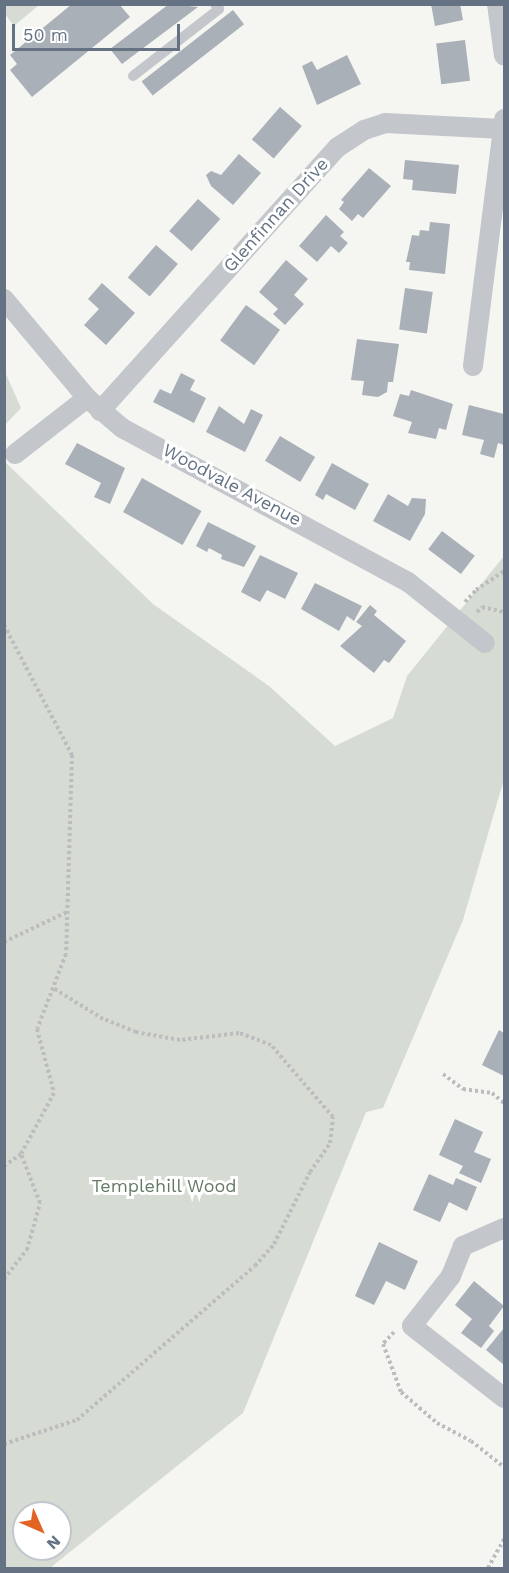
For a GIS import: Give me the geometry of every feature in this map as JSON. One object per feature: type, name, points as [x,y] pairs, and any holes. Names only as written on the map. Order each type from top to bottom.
[{"type":"street","points":[[497,4],[504,56]]},
{"type":"street","name":"Glenfinnan Drive","points":[[15,454],[94,405],[338,147],[364,130],[385,123],[504,124]]},
{"type":"street","points":[[473,366],[504,124]]},
{"type":"street","name":"Woodvale Avenue","points":[[4,299],[94,405],[122,428],[371,561],[453,617],[485,643]]},
{"type":"street","points":[[504,1228],[463,1246],[451,1276],[412,1326],[504,1398]]},
{"type":"lane","points":[[133,76],[219,9],[215,4]]},
{"type":"path","points":[[453,617],[476,590],[504,571]]},
{"type":"path","points":[[4,625],[72,755],[66,954],[37,1029],[54,1093],[21,1154],[4,1166]]},
{"type":"path","points":[[4,942],[67,912]]},
{"type":"path","points":[[4,1444],[77,1420],[255,1266],[274,1244],[310,1172],[330,1143],[333,1117],[271,1045],[239,1033],[180,1040],[136,1032],[103,1020],[53,988]]},
{"type":"path","points":[[443,1074],[463,1089],[492,1094],[504,1103]]},
{"type":"path","points":[[4,1279],[27,1250],[40,1203],[21,1154]]},
{"type":"path","points":[[412,1326],[391,1334],[383,1344],[401,1392],[437,1423],[471,1441],[504,1467]]},
{"type":"path","points":[[488,1569],[504,1539]]},
{"type":"green space","points":[[4,5],[39,5],[14,26],[5,14]]},
{"type":"green space","points":[[5,372],[21,408],[4,425]]},
{"type":"green space","name":"Templehill Wood","points":[[4,461],[153,604],[269,686],[335,746],[393,718],[407,676],[504,556],[504,779],[463,920],[383,1108],[366,1112],[243,1413],[72,1550],[72,1501],[12,1501],[12,1561],[59,1561],[50,1568],[4,1568]]},
{"type":"building","points":[[72,4],[119,4],[130,17],[32,97],[10,70],[17,64],[10,55]]},
{"type":"building","points":[[169,4],[198,7],[122,64],[110,49]]},
{"type":"building","points":[[431,4],[460,4],[463,20],[435,26]]},
{"type":"building","points":[[233,10],[244,24],[153,96],[142,81]]},
{"type":"building","points":[[465,40],[470,81],[441,84],[436,44]]},
{"type":"building","points":[[347,55],[361,84],[317,105],[302,66],[312,61],[317,70]]},
{"type":"building","points":[[280,107],[302,126],[274,158],[252,139]]},
{"type":"building","points":[[239,154],[261,173],[233,205],[211,186],[206,175],[211,171],[221,175]]},
{"type":"building","points":[[405,160],[459,165],[456,194],[412,190],[413,180],[403,179]]},
{"type":"building","points":[[369,168],[391,186],[363,218],[358,214],[352,221],[339,209],[344,202],[341,200]]},
{"type":"building","points":[[198,199],[220,219],[192,251],[169,231]]},
{"type":"building","points":[[326,215],[344,232],[340,236],[348,243],[339,253],[331,246],[317,262],[299,246]]},
{"type":"building","points":[[430,222],[450,224],[445,274],[409,270],[410,262],[406,262],[412,235],[419,236],[420,230],[429,231]]},
{"type":"building","points":[[156,245],[178,264],[150,296],[128,277]]},
{"type":"building","points":[[286,260],[308,279],[294,295],[304,304],[285,325],[273,314],[278,309],[259,292]]},
{"type":"building","points":[[102,283],[135,313],[106,345],[84,325],[99,309],[88,299]]},
{"type":"building","points":[[405,288],[433,292],[427,333],[399,330]]},
{"type":"building","points":[[246,305],[280,330],[254,365],[220,341]]},
{"type":"building","points":[[357,339],[399,344],[393,382],[388,382],[387,392],[378,397],[362,395],[364,381],[351,380]]},
{"type":"building","points":[[181,373],[195,380],[190,390],[206,398],[194,423],[153,402],[160,389],[171,394]]},
{"type":"building","points":[[411,390],[453,404],[446,430],[439,428],[436,439],[408,433],[412,422],[393,416],[400,394],[409,396]]},
{"type":"building","points":[[469,405],[504,414],[504,445],[498,443],[494,458],[480,454],[484,440],[462,435]]},
{"type":"building","points":[[219,406],[244,424],[251,409],[263,415],[245,452],[206,432]]},
{"type":"building","points":[[280,436],[315,457],[300,482],[265,461]]},
{"type":"building","points":[[77,443],[125,468],[110,504],[94,497],[101,483],[65,464]]},
{"type":"building","points":[[332,463],[369,484],[355,510],[326,494],[323,500],[315,495]]},
{"type":"building","points":[[142,478],[201,511],[183,545],[123,512]]},
{"type":"building","points":[[388,494],[408,506],[412,498],[426,499],[425,514],[410,541],[373,521]]},
{"type":"building","points":[[208,522],[256,546],[244,567],[221,559],[222,555],[209,548],[207,552],[196,546]]},
{"type":"building","points":[[442,531],[475,556],[461,574],[428,549]]},
{"type":"building","points":[[260,555],[298,573],[285,599],[267,590],[260,602],[241,592]]},
{"type":"building","points":[[315,583],[362,606],[354,621],[347,616],[339,631],[301,609]]},
{"type":"building","points":[[370,605],[377,611],[374,615],[406,641],[389,663],[384,660],[374,673],[340,646],[362,626],[356,622]]},
{"type":"building","points":[[499,1030],[504,1033],[504,1076],[482,1065]]},
{"type":"building","points":[[455,1119],[483,1132],[474,1152],[491,1159],[481,1183],[459,1173],[463,1166],[439,1155]]},
{"type":"building","points":[[429,1174],[453,1185],[456,1178],[477,1187],[467,1211],[449,1202],[440,1222],[413,1210]]},
{"type":"building","points":[[379,1242],[418,1261],[405,1290],[386,1281],[374,1305],[355,1296]]},
{"type":"building","points":[[474,1281],[504,1306],[489,1326],[494,1331],[481,1348],[461,1333],[472,1319],[455,1305]]},
{"type":"building","points":[[504,1328],[504,1365],[486,1350]]}]
